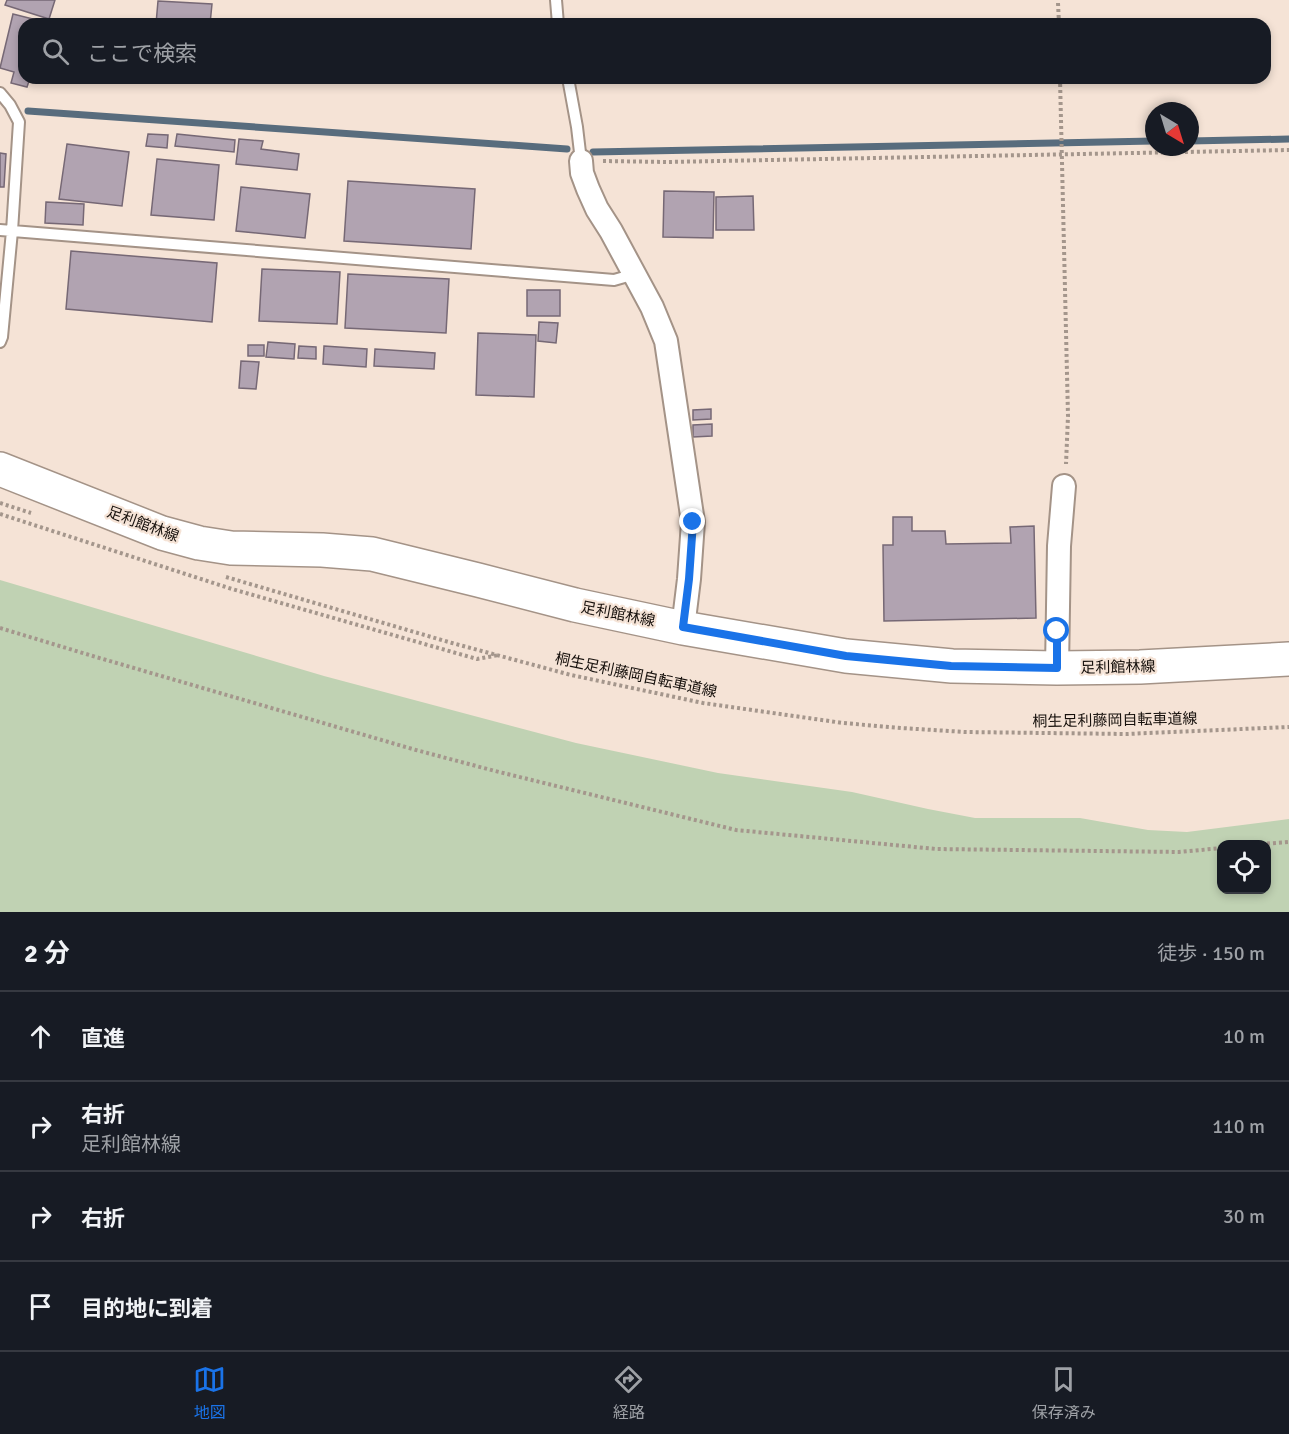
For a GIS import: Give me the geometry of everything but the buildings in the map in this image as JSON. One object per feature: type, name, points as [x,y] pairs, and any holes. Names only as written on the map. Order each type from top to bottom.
[{"type":"main road","name":"足利館林線","points":[[0,469],[162,533],[199,543],[231,548],[322,550],[372,554],[575,605],[846,656],[951,666],[1057,668],[1140,667],[1289,659]]},
{"type":"street","points":[[581,161],[582,173],[597,210],[611,231],[652,307],[666,341],[693,522],[683,627]]},
{"type":"street","points":[[1057,668],[1059,546],[1064,486]]},
{"type":"lane","points":[[556,0],[558,18]]},
{"type":"lane","points":[[568,84],[578,127],[581,161]]},
{"type":"lane","points":[[0,93],[19,122],[12,231],[0,342]]},
{"type":"lane","points":[[0,230],[614,280],[634,274]]},
{"type":"path","points":[[1058,3],[1059,18]]},
{"type":"path","points":[[1060,84],[1068,416],[1064,486]]},
{"type":"path","points":[[581,161],[1289,150]]},
{"type":"path","points":[[0,503],[39,516]]},
{"type":"path","points":[[0,514],[232,589],[466,656],[477,659],[501,655]]},
{"type":"path","name":"桐生足利藤岡自転車道線","points":[[219,574],[452,643],[571,675],[703,703],[843,723],[976,732],[1126,734],[1289,727]]},
{"type":"path","points":[[0,628],[428,753],[735,830],[936,849],[1179,852],[1217,848]]},
{"type":"path","points":[[1271,843],[1289,842]]},
{"type":"green space","points":[[0,580],[324,676],[576,743],[718,773],[852,792],[975,818],[1080,818],[1148,830],[1187,832],[1289,819],[1289,912],[0,912]]},
{"type":"waterway","points":[[28,111],[567,149]]},
{"type":"waterway","points":[[1199,141],[1289,139]]},
{"type":"waterway","points":[[593,152],[1145,141]]},
{"type":"route","points":[[693,522],[683,627],[846,656],[951,666],[1057,668],[1057,631]]}]
